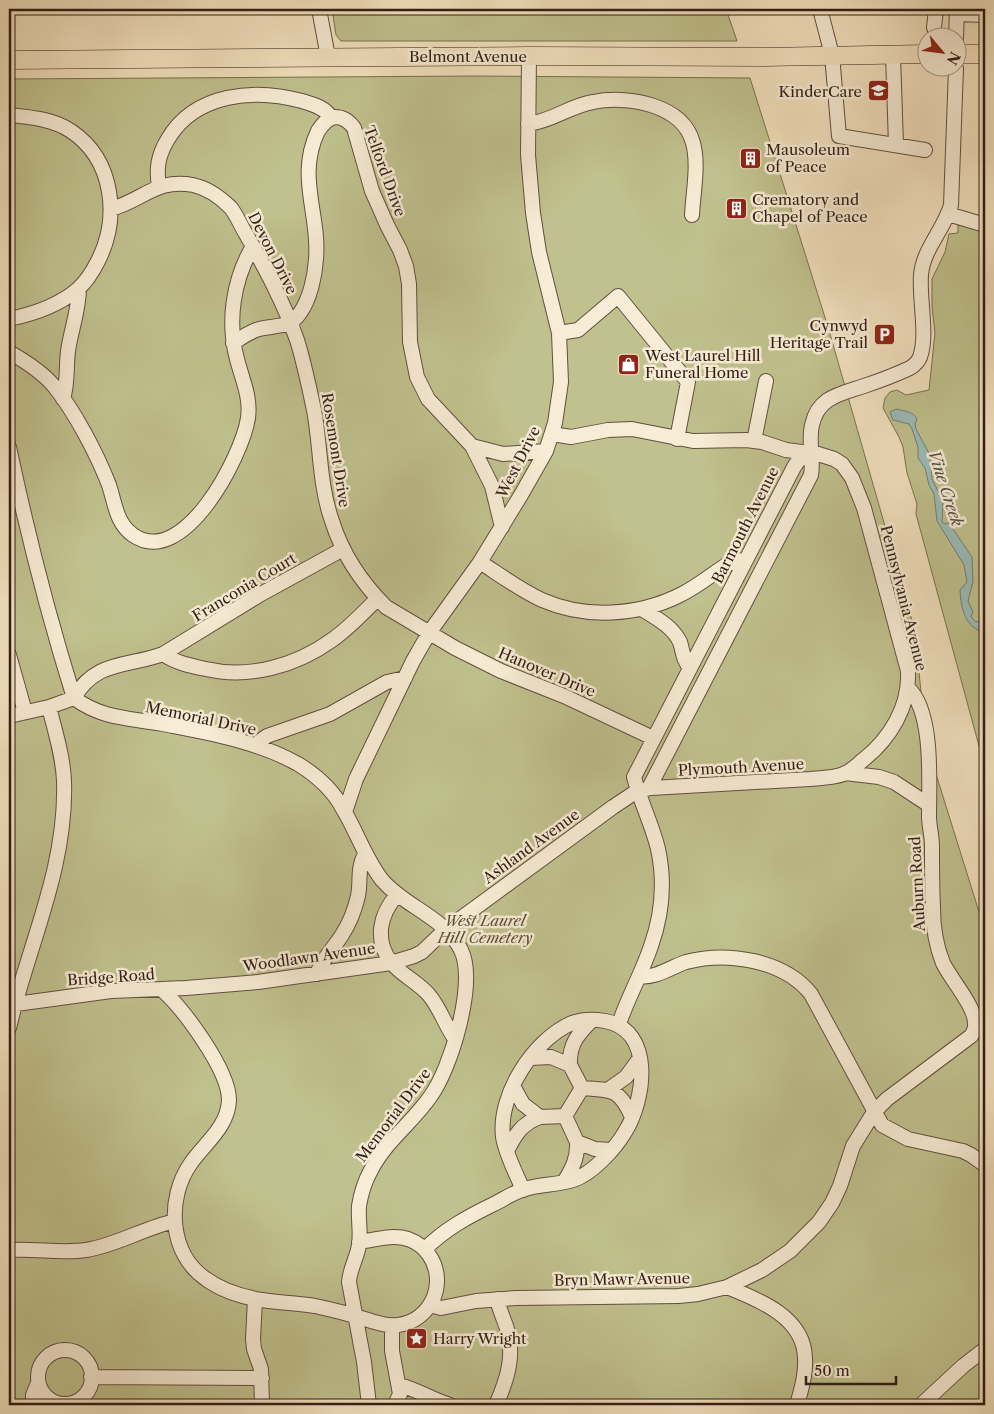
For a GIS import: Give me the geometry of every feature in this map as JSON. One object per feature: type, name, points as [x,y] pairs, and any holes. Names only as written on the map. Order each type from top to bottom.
[{"type":"main road","name":"Belmont Avenue","points":[[9,60],[529,56],[764,57],[916,54]]},
{"type":"main road","points":[[966,54],[985,54]]},
{"type":"street","points":[[319,9],[328,57]]},
{"type":"street","points":[[820,9],[832,55],[839,136],[925,150]]},
{"type":"street","points":[[934,28],[936,9]]},
{"type":"street","points":[[956,28],[957,12],[985,15]]},
{"type":"street","points":[[893,55],[896,145]]},
{"type":"street","name":"West Drive","points":[[345,812],[356,779],[429,633],[480,562],[502,527],[546,451],[552,434],[561,382],[559,333],[539,252],[530,183],[528,124],[529,56]]},
{"type":"street","points":[[619,1024],[651,946],[660,905],[662,880],[655,837],[643,789],[811,475],[811,428],[819,409],[841,392],[864,386],[910,368],[916,364],[920,357],[922,336],[920,288],[923,264],[948,214],[952,195],[956,78]]},
{"type":"street","points":[[159,186],[158,162],[165,144],[179,124],[195,110],[204,106],[224,99],[241,96],[281,96],[316,106],[329,114],[331,118],[320,127],[315,138],[308,170],[309,196],[316,243],[316,260],[304,307],[290,324],[282,327],[257,330],[233,343]]},
{"type":"street","points":[[528,124],[544,122],[578,106],[603,100],[638,103],[668,113],[687,128],[693,143],[695,156],[692,215]]},
{"type":"street","points":[[9,115],[52,122],[82,140],[95,154],[100,165],[109,192],[111,209],[110,226],[103,252],[88,279],[79,288],[49,307],[9,319]]},
{"type":"street","name":"Telford Drive","points":[[331,118],[337,117],[345,120],[354,128],[372,191],[404,257],[409,284],[410,342],[417,376],[422,388],[438,411],[472,446],[492,486],[502,527]]},
{"type":"street","name":"Devon Drive","points":[[111,209],[125,205],[159,186],[169,184],[188,184],[212,193],[231,209],[271,280],[290,324]]},
{"type":"street","points":[[948,214],[985,224]]},
{"type":"street","points":[[9,352],[42,374],[63,399],[101,466],[121,522],[126,529],[136,537],[152,542],[163,542],[180,532],[204,507],[221,483],[240,445],[246,424],[247,390],[233,343],[231,328],[235,296],[243,265],[253,246]]},
{"type":"street","points":[[63,399],[66,391],[68,353],[78,305],[79,288]]},
{"type":"street","points":[[559,333],[578,330],[618,296],[688,382],[677,439]]},
{"type":"street","name":"Rosemont Drive","points":[[290,324],[299,347],[313,405],[323,491],[343,550],[377,599],[396,614],[429,633]]},
{"type":"street","points":[[754,441],[766,381]]},
{"type":"street","name":"Pennsylvania Avenue","points":[[552,434],[571,437],[608,430],[632,429],[649,431],[677,439],[705,442],[754,441],[768,443],[786,450],[818,454],[834,459],[842,464],[852,478],[869,524],[907,662],[908,688],[917,698],[924,723],[929,770],[930,806]]},
{"type":"street","points":[[472,446],[504,454],[546,451]]},
{"type":"street","points":[[9,447],[33,554],[74,698],[49,707],[9,716]]},
{"type":"street","name":"Barmouth Avenue","points":[[643,789],[634,777],[653,738],[794,467],[798,461],[810,453]]},
{"type":"street","name":"Franconia Court","points":[[74,698],[86,681],[101,671],[125,662],[153,658],[163,654],[261,594],[343,550]]},
{"type":"street","points":[[480,562],[521,589],[552,604],[591,612],[614,613],[656,605],[680,595],[734,561],[745,560]]},
{"type":"street","points":[[163,654],[180,663],[213,671],[241,673],[269,669],[299,658],[330,642],[377,599]]},
{"type":"street","points":[[642,609],[664,623],[675,634],[680,642],[685,661],[690,667]]},
{"type":"street","name":"Hanover Drive","points":[[429,633],[501,671],[564,696],[653,738]]},
{"type":"street","points":[[9,654],[25,712]]},
{"type":"street","points":[[255,746],[267,736],[330,714],[387,682],[405,678]]},
{"type":"street","name":"Plymouth Avenue","points":[[846,773],[866,758],[885,738],[900,714],[908,688]]},
{"type":"street","name":"Memorial Drive","points":[[74,698],[87,707],[107,715],[171,726],[255,746],[286,758],[308,771],[326,786],[345,812],[365,854],[383,881],[397,894],[445,930],[461,950],[466,966],[466,993],[447,1064],[437,1087],[422,1107],[388,1144],[369,1174],[359,1207],[359,1242],[349,1282],[369,1405]]},
{"type":"street","points":[[9,1028],[12,1003],[46,904],[57,855],[63,813],[64,779],[62,762],[49,707]]},
{"type":"street","name":"Plymouth Avenue","points":[[643,789],[810,779],[846,773],[873,776],[894,782],[930,806]]},
{"type":"street","name":"Ashland Avenue","points":[[391,962],[422,952],[445,930],[613,807],[643,789]]},
{"type":"street","name":"Auburn Road","points":[[874,1112],[971,1036],[976,1026],[972,1011],[949,975],[939,951],[933,910],[930,806]]},
{"type":"street","points":[[317,974],[322,961],[347,925],[356,902],[360,866],[365,854]]},
{"type":"street","points":[[359,887],[383,881]]},
{"type":"street","points":[[391,962],[382,944],[380,934],[383,918],[388,906],[397,894]]},
{"type":"street","points":[[639,976],[649,976],[689,962],[719,958],[752,961],[784,972],[801,983],[811,994],[882,1125],[898,1135],[919,1142],[963,1151],[985,1165]]},
{"type":"street","name":"Woodlawn Avenue","points":[[161,989],[258,982],[391,962],[416,982],[430,997],[455,1039]]},
{"type":"street","name":"Bridge Road","points":[[12,1003],[111,990],[161,989],[179,1006],[214,1059],[224,1077],[229,1101],[222,1124],[213,1138],[191,1163],[183,1177],[177,1198],[175,1221],[176,1237],[182,1252],[198,1273],[219,1286],[256,1299],[301,1304],[356,1316]]},
{"type":"street","points":[[582,1088],[570,1065],[570,1055],[575,1039],[592,1020]]},
{"type":"street","points":[[425,1249],[443,1233],[460,1222],[523,1190],[545,1184],[572,1181],[588,1172],[611,1150],[625,1133],[632,1117],[642,1082],[640,1058],[631,1037],[619,1024],[592,1020],[575,1022],[564,1027],[540,1046],[530,1058],[513,1086],[503,1127],[507,1151],[523,1190]]},
{"type":"street","points":[[530,1058],[551,1058],[570,1065]]},
{"type":"street","points":[[582,1088],[609,1089],[626,1077],[640,1058]]},
{"type":"street","points":[[513,1086],[523,1104],[540,1117]]},
{"type":"street","points":[[564,1116],[582,1088]]},
{"type":"street","points":[[609,1089],[624,1100],[632,1117]]},
{"type":"street","name":"Bryn Mawr Avenue","points":[[430,1305],[441,1308],[498,1299],[556,1296],[658,1297],[698,1294],[727,1287],[776,1261],[804,1238],[819,1222],[836,1195],[853,1146],[874,1112]]},
{"type":"street","points":[[507,1151],[519,1130],[532,1120],[540,1117],[564,1116]]},
{"type":"street","points":[[564,1116],[577,1142],[576,1161],[564,1182]]},
{"type":"street","points":[[577,1142],[595,1149],[611,1150]]},
{"type":"street","points":[[9,1250],[84,1250],[113,1243],[155,1226],[175,1221]]},
{"type":"street","points":[[356,1316],[392,1325],[413,1320],[430,1305],[436,1291],[437,1278],[433,1261],[425,1249],[416,1243],[401,1238],[384,1238],[359,1242]]},
{"type":"street","points":[[727,1287],[750,1296],[775,1310],[790,1322],[797,1331],[802,1340],[805,1358],[803,1382],[797,1405]]},
{"type":"street","points":[[256,1299],[253,1322],[254,1349],[261,1370],[262,1405]]},
{"type":"street","points":[[496,1405],[506,1380],[511,1355],[507,1330],[498,1299]]},
{"type":"street","points":[[392,1325],[392,1351],[400,1394],[396,1405]]},
{"type":"street","points":[[921,1405],[963,1366],[985,1349]]},
{"type":"street","points":[[32,1405],[40,1366],[45,1358],[53,1353],[61,1350],[78,1354],[90,1368],[92,1377],[86,1393],[80,1399],[72,1403],[63,1404],[48,1398],[38,1383]]},
{"type":"street","points":[[92,1377],[262,1378]]},
{"type":"street","points":[[398,1385],[415,1390],[438,1402],[450,1405]]},
{"type":"green space","points":[[332,9],[726,9],[737,41],[341,41],[336,35]]},
{"type":"green space","name":"West Laurel Hill Cemetery","points":[[476,76],[750,78],[828,327],[915,631],[923,713],[935,771],[985,931],[985,1405],[9,1405],[9,79]]},
{"type":"green space","points":[[958,225],[981,229],[985,244],[985,768],[916,514],[917,504],[907,473],[903,447],[883,408],[885,398],[890,392],[897,390],[906,395],[929,390],[935,333],[932,307],[932,279],[945,252],[949,234],[958,233]]},
{"type":"water","points":[[896,409],[911,413],[917,419],[916,429],[930,455],[932,479],[943,501],[942,522],[945,524],[949,523],[972,557],[973,581],[968,601],[973,612],[971,617],[976,622],[985,619],[985,632],[973,627],[965,617],[960,590],[967,582],[964,565],[937,521],[934,494],[929,485],[925,468],[918,458],[918,447],[912,429],[909,424],[893,420],[890,412]]},
{"type":"place","name":"KinderCare","points":[[878,91]]},
{"type":"place","name":"Mausoleum of Peace","points":[[750,158]]},
{"type":"place","name":"Crematory and Chapel of Peace","points":[[736,208]]},
{"type":"place","name":"Cynwyd Heritage Trail","points":[[884,334]]},
{"type":"place","name":"West Laurel Hill Funeral Home","points":[[629,364]]},
{"type":"place","name":"Harry Wright","points":[[417,1338]]},
{"type":"water label","name":"Vine Creek","points":[[946,488]]}]
